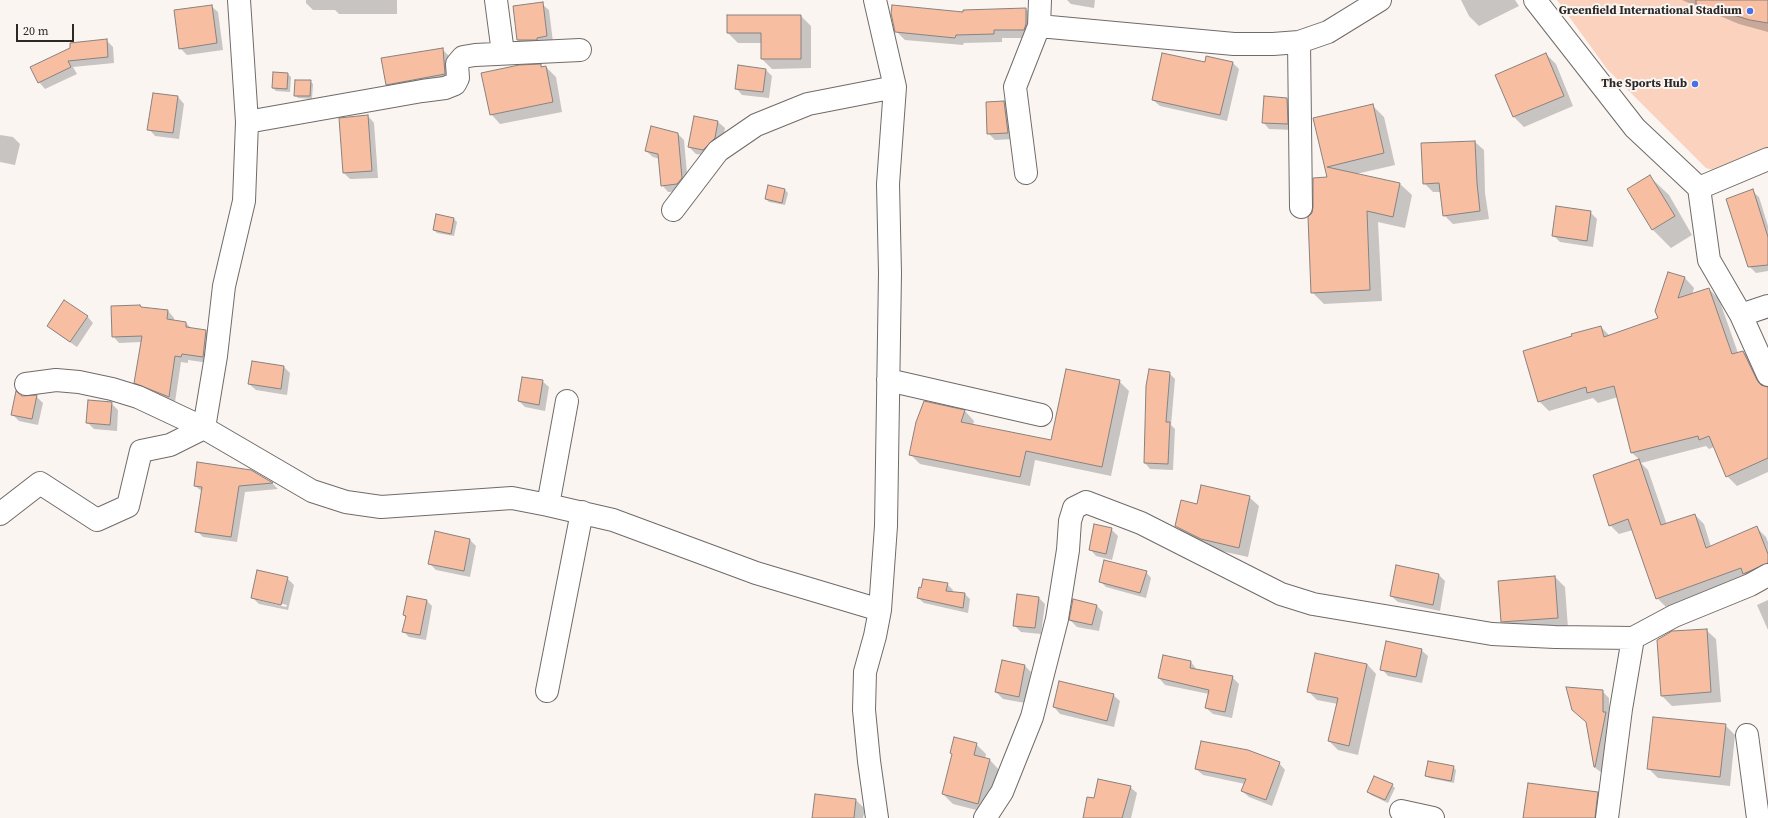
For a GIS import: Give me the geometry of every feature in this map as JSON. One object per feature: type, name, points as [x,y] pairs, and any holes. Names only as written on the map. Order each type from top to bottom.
[{"type":"street","points":[[204,428],[216,356],[224,286],[244,201],[247,122],[239,0]]},
{"type":"street","points":[[496,0],[503,53]]},
{"type":"street","points":[[875,0],[895,87],[888,184],[890,273],[886,526],[880,610],[875,636],[865,672],[864,710],[877,818]]},
{"type":"street","points":[[1026,173],[1015,87],[1039,26],[1040,0]]},
{"type":"street","points":[[1039,26],[1234,44],[1273,44],[1299,42],[1328,32],[1380,0]]},
{"type":"street","points":[[1536,0],[1635,128],[1700,188],[1709,260],[1741,315],[1768,374]]},
{"type":"street","points":[[1299,42],[1301,206]]},
{"type":"street","points":[[247,122],[445,88],[455,84],[458,78],[456,64],[463,57],[475,54],[580,50]]},
{"type":"street","points":[[673,210],[718,151],[756,125],[808,104],[895,87]]},
{"type":"street","points":[[1700,188],[1768,159]]},
{"type":"street","points":[[1741,315],[1768,306]]},
{"type":"street","points":[[26,384],[56,380],[79,382],[112,389],[138,397],[204,428],[312,491],[346,502],[381,507],[512,498],[548,505],[613,520],[756,573],[880,610]]},
{"type":"street","points":[[888,380],[1041,415]]},
{"type":"street","points":[[548,505],[567,401]]},
{"type":"street","points":[[0,514],[40,483],[97,520],[128,506],[141,451],[170,445],[204,428]]},
{"type":"street","points":[[985,818],[1002,792],[1032,717],[1057,619],[1068,550],[1070,520],[1074,508],[1086,502],[1142,523],[1281,594],[1313,604],[1492,634],[1555,638],[1633,638],[1674,616],[1750,585],[1768,575]]},
{"type":"street","points":[[548,691],[582,512]]},
{"type":"street","points":[[1607,818],[1621,709],[1633,638]]},
{"type":"street","points":[[1747,735],[1758,818]]},
{"type":"street","points":[[1401,811],[1433,818]]},
{"type":"shaded area","name":"The Sports Hub","points":[[1557,0],[1768,0],[1768,148],[1717,171],[1706,168],[1607,69]]},
{"type":"building","name":"Greenfield International Stadium","points":[[1696,0],[1768,0],[1768,23],[1750,20],[1696,4]]},
{"type":"building","points":[[543,2],[547,36],[537,38],[537,40],[517,40],[513,6]]},
{"type":"building","points":[[212,5],[217,43],[179,49],[174,10]]},
{"type":"building","points":[[892,5],[963,12],[963,10],[1026,8],[1026,24],[1024,30],[994,30],[994,34],[956,35],[955,38],[895,32],[891,13]]},
{"type":"building","points":[[727,15],[801,15],[801,59],[761,59],[761,33],[727,33]]},
{"type":"building","points":[[107,39],[108,57],[68,61],[71,67],[38,83],[30,67],[70,48],[70,43]]},
{"type":"building","points":[[443,48],[445,74],[386,85],[381,58]]},
{"type":"building","points":[[1162,53],[1205,62],[1206,56],[1233,62],[1220,115],[1152,100]]},
{"type":"building","points":[[1546,53],[1564,96],[1513,117],[1495,75]]},
{"type":"building","points":[[541,64],[541,67],[546,66],[553,102],[490,115],[481,73],[519,65]]},
{"type":"building","points":[[738,65],[766,69],[763,92],[735,89]]},
{"type":"building","points":[[273,72],[288,73],[287,89],[272,88]]},
{"type":"building","points":[[295,80],[311,80],[310,96],[294,96]]},
{"type":"building","points":[[153,93],[178,96],[173,133],[147,130]]},
{"type":"building","points":[[1264,96],[1287,98],[1288,124],[1262,123]]},
{"type":"building","points":[[1004,101],[1008,133],[987,134],[986,102]]},
{"type":"building","points":[[1373,104],[1384,153],[1327,167],[1400,183],[1393,217],[1367,211],[1370,290],[1311,293],[1308,217],[1312,213],[1313,207],[1313,178],[1327,177],[1313,118]]},
{"type":"building","points":[[368,115],[372,171],[343,173],[339,118]]},
{"type":"building","points":[[694,116],[718,121],[715,138],[703,150],[688,147]]},
{"type":"building","points":[[651,126],[678,133],[682,178],[677,184],[661,186],[658,154],[645,151]]},
{"type":"building","points":[[1475,141],[1480,211],[1443,216],[1439,183],[1423,184],[1421,143]]},
{"type":"building","points":[[1650,175],[1675,216],[1652,230],[1627,189]]},
{"type":"building","points":[[768,185],[785,189],[782,203],[765,199]]},
{"type":"building","points":[[1753,189],[1768,237],[1768,265],[1748,267],[1726,199]]},
{"type":"building","points":[[1556,206],[1591,211],[1587,241],[1552,236]]},
{"type":"building","points":[[436,214],[454,218],[451,234],[433,230]]},
{"type":"building","points":[[1668,272],[1685,277],[1678,298],[1709,288],[1732,354],[1743,351],[1757,380],[1761,385],[1768,387],[1768,458],[1726,477],[1709,436],[1699,440],[1698,436],[1631,453],[1614,386],[1587,393],[1586,387],[1538,402],[1523,351],[1572,336],[1571,334],[1601,326],[1604,337],[1658,318],[1655,311]]},
{"type":"building","points":[[64,300],[88,316],[70,342],[47,326]]},
{"type":"building","points":[[140,305],[141,307],[168,310],[167,319],[186,322],[186,327],[206,330],[203,357],[182,354],[181,357],[175,356],[169,397],[134,383],[142,336],[112,337],[111,306]]},
{"type":"building","points":[[252,361],[284,366],[281,389],[248,384]]},
{"type":"building","points":[[1066,369],[1120,380],[1102,467],[1026,451],[1020,477],[909,455],[916,422],[924,401],[965,410],[961,422],[1051,440]]},
{"type":"building","points":[[1149,369],[1170,372],[1166,422],[1170,422],[1168,464],[1144,463],[1146,386]]},
{"type":"building","points":[[522,377],[543,380],[539,405],[518,401]]},
{"type":"building","points":[[16,391],[22,396],[37,395],[32,419],[11,415]]},
{"type":"building","points":[[88,400],[112,402],[110,425],[86,423]]},
{"type":"building","points":[[1639,459],[1661,525],[1695,514],[1706,548],[1757,526],[1768,554],[1768,563],[1743,574],[1741,568],[1656,599],[1628,519],[1609,526],[1593,475]]},
{"type":"building","points":[[197,462],[251,470],[273,483],[239,486],[231,537],[195,532],[202,487],[194,486]]},
{"type":"building","points":[[1201,485],[1250,496],[1239,548],[1201,539],[1175,526],[1181,500],[1197,504]]},
{"type":"building","points":[[1094,524],[1112,528],[1106,554],[1089,550]]},
{"type":"building","points":[[435,531],[470,539],[464,571],[428,564]]},
{"type":"building","points":[[1104,560],[1147,571],[1140,593],[1099,582]]},
{"type":"building","points":[[1396,565],[1439,574],[1433,605],[1390,596]]},
{"type":"building","points":[[257,570],[288,577],[281,605],[251,598]]},
{"type":"building","points":[[1555,576],[1558,618],[1501,622],[1498,581]]},
{"type":"building","points":[[923,579],[948,583],[946,591],[965,593],[963,608],[917,598],[919,587],[921,588]]},
{"type":"building","points":[[1017,594],[1039,597],[1035,628],[1013,626]]},
{"type":"building","points":[[407,596],[427,600],[420,635],[402,632],[406,616],[403,615]]},
{"type":"building","points":[[1073,599],[1097,605],[1092,625],[1069,620]]},
{"type":"building","points":[[1707,629],[1711,692],[1661,696],[1657,640],[1672,631]]},
{"type":"building","points":[[1386,641],[1422,649],[1416,677],[1380,670]]},
{"type":"building","points":[[1315,653],[1367,664],[1349,746],[1328,741],[1338,698],[1307,692]]},
{"type":"building","points":[[1163,655],[1191,661],[1190,668],[1233,676],[1225,712],[1205,708],[1209,690],[1158,678]]},
{"type":"building","points":[[1002,660],[1025,665],[1019,697],[995,692]]},
{"type":"building","points":[[1059,681],[1114,694],[1107,721],[1053,707]]},
{"type":"building","points":[[1566,687],[1603,690],[1603,712],[1606,712],[1595,767],[1586,722],[1572,710]]},
{"type":"building","points":[[1653,717],[1726,724],[1720,777],[1647,769]]},
{"type":"building","points":[[954,737],[977,743],[974,755],[990,759],[978,804],[942,794],[952,754],[950,753]]},
{"type":"building","points":[[1201,741],[1248,750],[1280,762],[1266,800],[1241,791],[1246,779],[1195,769]]},
{"type":"building","points":[[1428,761],[1454,766],[1451,781],[1425,776]]},
{"type":"building","points":[[1374,776],[1393,784],[1385,800],[1367,792]]},
{"type":"building","points":[[1098,779],[1131,786],[1122,818],[1083,818],[1087,797],[1094,798]]},
{"type":"building","points":[[1528,783],[1598,792],[1595,818],[1523,818]]},
{"type":"building","points":[[815,794],[856,799],[854,818],[812,818]]},
{"type":"place","name":"Greenfield International Stadium","points":[[1750,11]]},
{"type":"place","name":"The Sports Hub","points":[[1695,84]]}]
